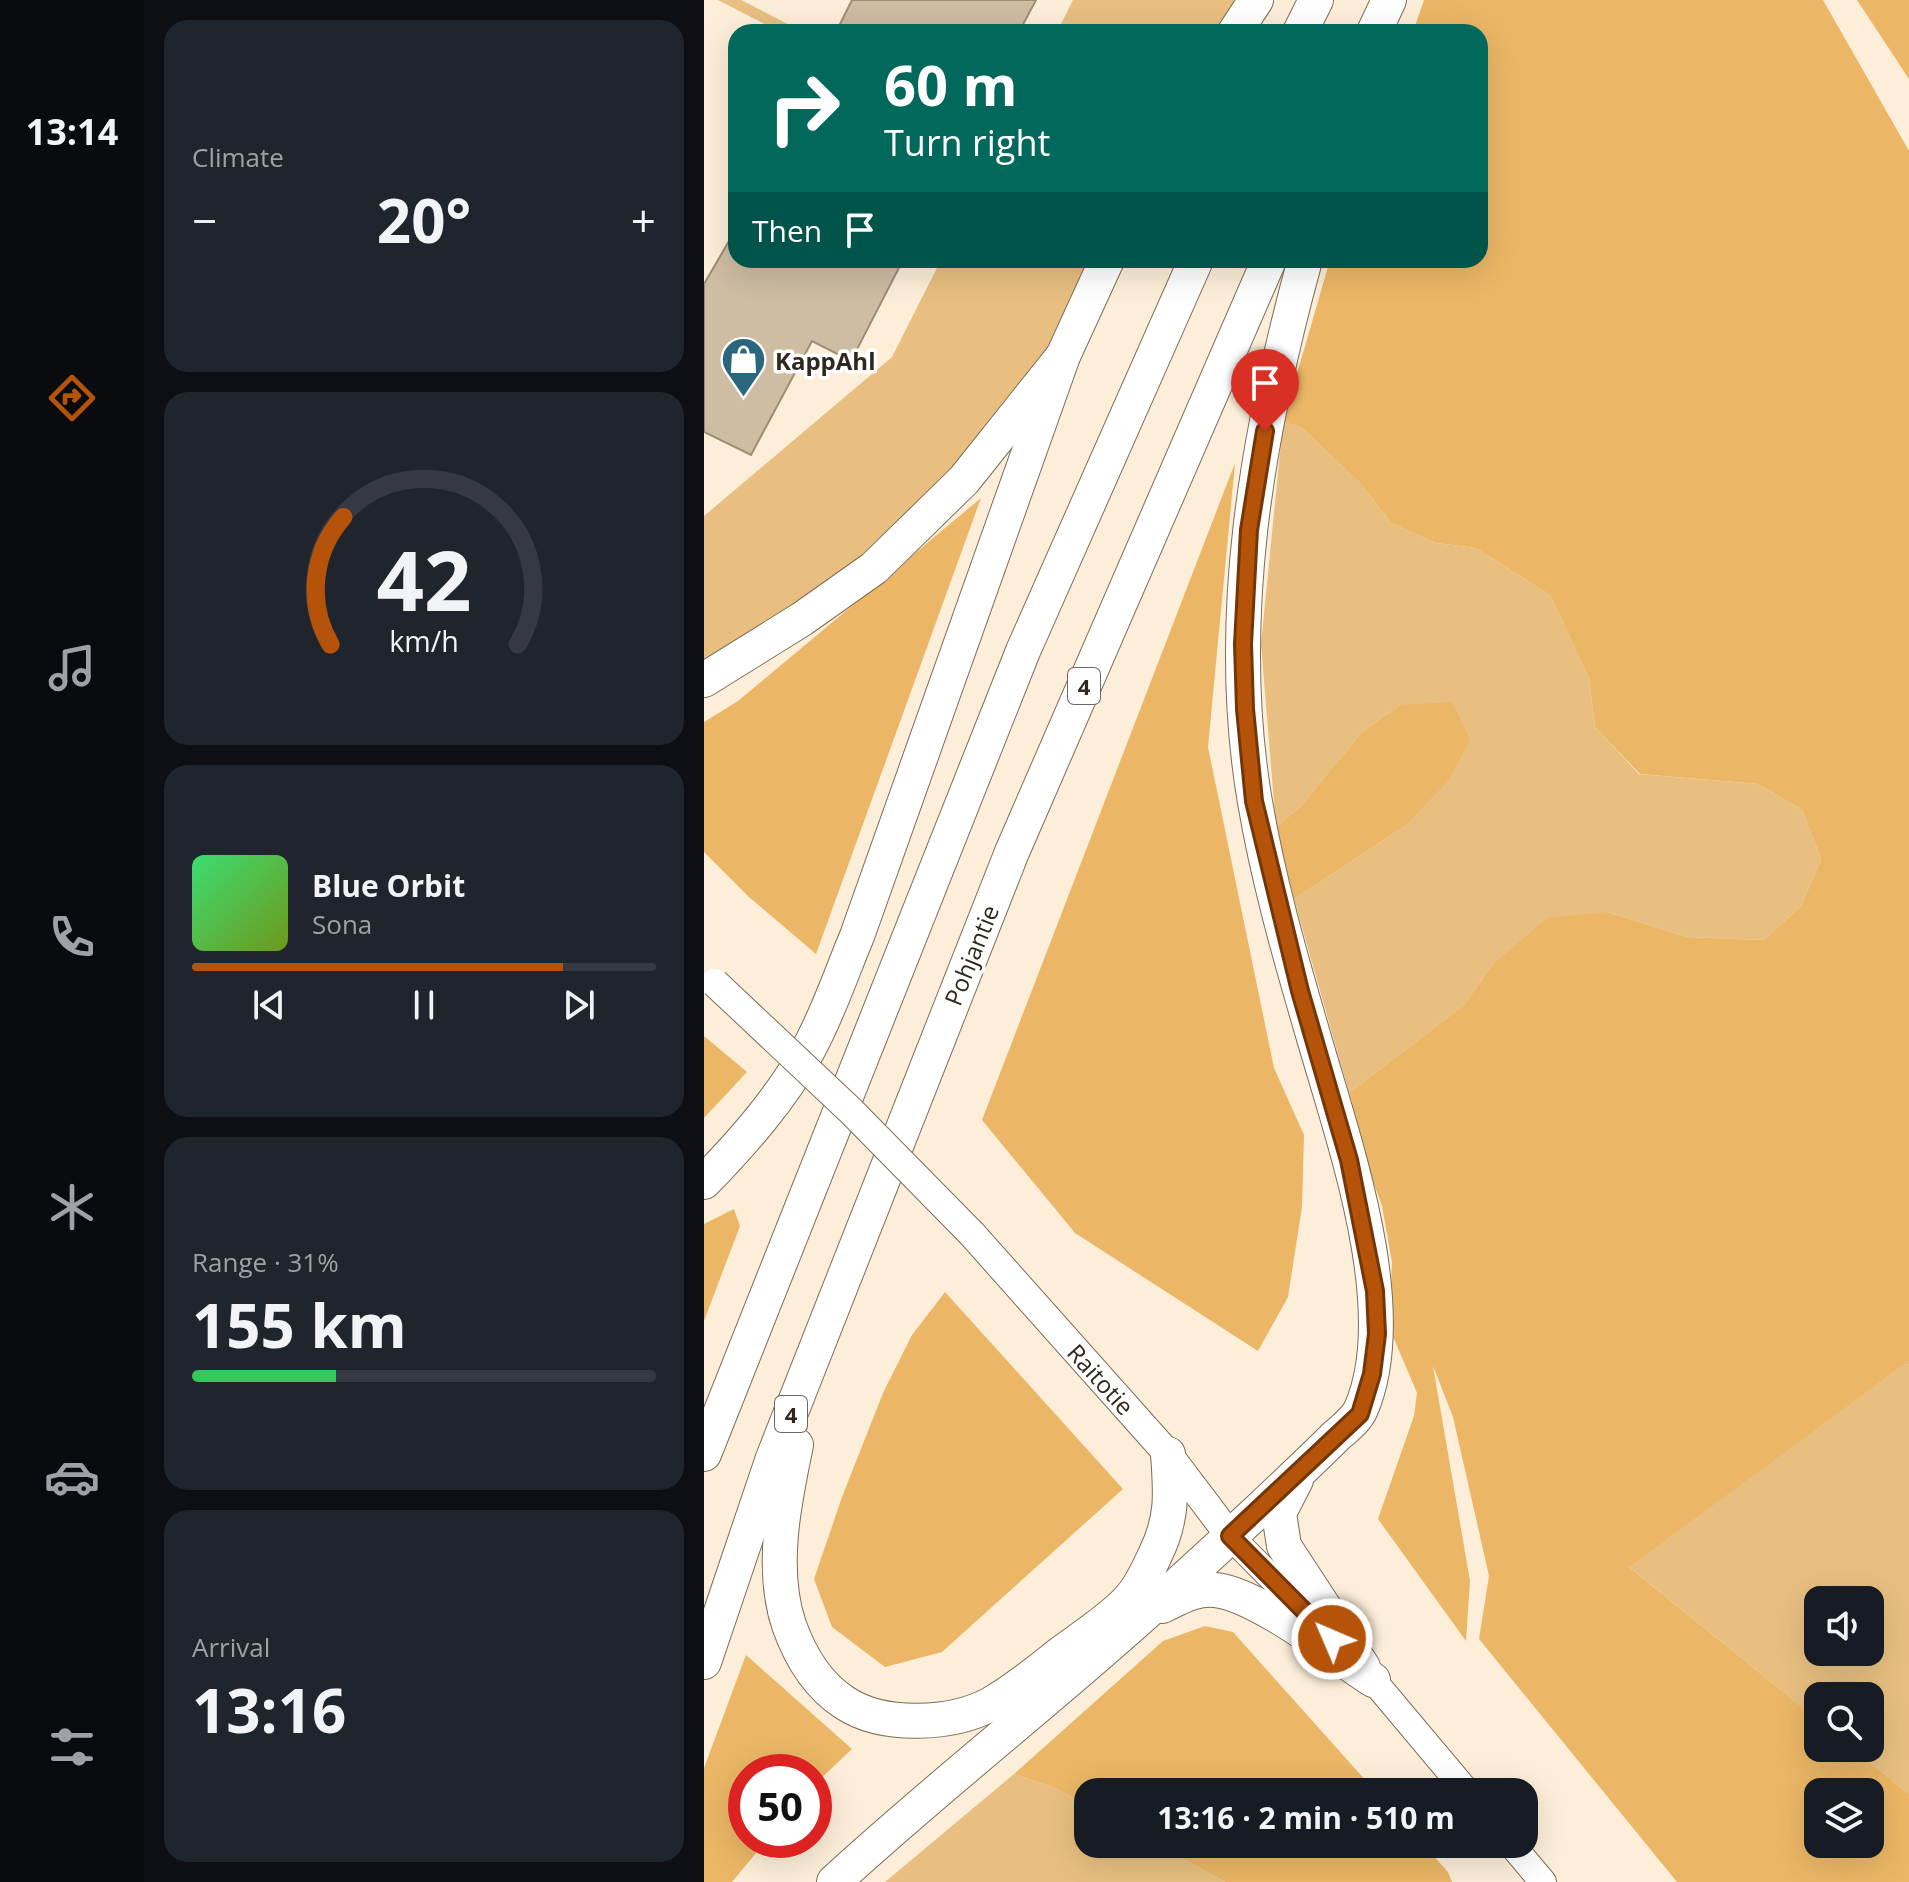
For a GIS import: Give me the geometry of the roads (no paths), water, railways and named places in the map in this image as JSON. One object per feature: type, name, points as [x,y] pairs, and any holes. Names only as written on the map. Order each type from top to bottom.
[{"type":"highway","points":[[1240,24],[1256,0]]},
{"type":"highway","points":[[1304,24],[1316,0]]},
{"type":"highway","points":[[1378,24],[1390,0]]},
{"type":"highway","points":[[1383,24],[1390,0]]},
{"type":"highway","points":[[704,1182],[777,1099],[821,1023],[857,936],[1063,356],[1103,268]]},
{"type":"highway","points":[[704,1454],[1023,651],[1192,268]]},
{"type":"highway","name":"Pohjantie","points":[[704,1662],[773,1458],[1012,852],[1266,268]]},
{"type":"highway","points":[[834,1882],[1147,1613],[1305,1467],[1360,1414],[1372,1374],[1377,1334],[1375,1291],[1349,1160],[1300,991],[1254,801],[1245,709],[1243,644],[1249,530],[1286,326],[1303,268]]},
{"type":"highway","points":[[704,680],[802,619],[874,568],[964,480],[1063,356]]},
{"type":"highway","points":[[817,1347],[790,1472],[781,1532],[788,1624],[805,1663],[820,1681],[846,1704],[882,1718],[942,1720],[989,1705],[1055,1659],[1131,1597],[1156,1553],[1171,1505],[1168,1454]]},
{"type":"highway","points":[[1305,1467],[1279,1513],[1284,1546],[1373,1680]]},
{"type":"highway","points":[[1147,1613],[1192,1592],[1215,1590],[1238,1597],[1287,1622],[1373,1680]]},
{"type":"main road","name":"Raitotie","points":[[708,977],[851,1111],[972,1234],[1168,1454],[1230,1536],[1373,1680],[1455,1778]]},
{"type":"main road","points":[[1523,1858],[1543,1882]]},
{"type":"place","name":"KappAhl","points":[[744,399]]}]
